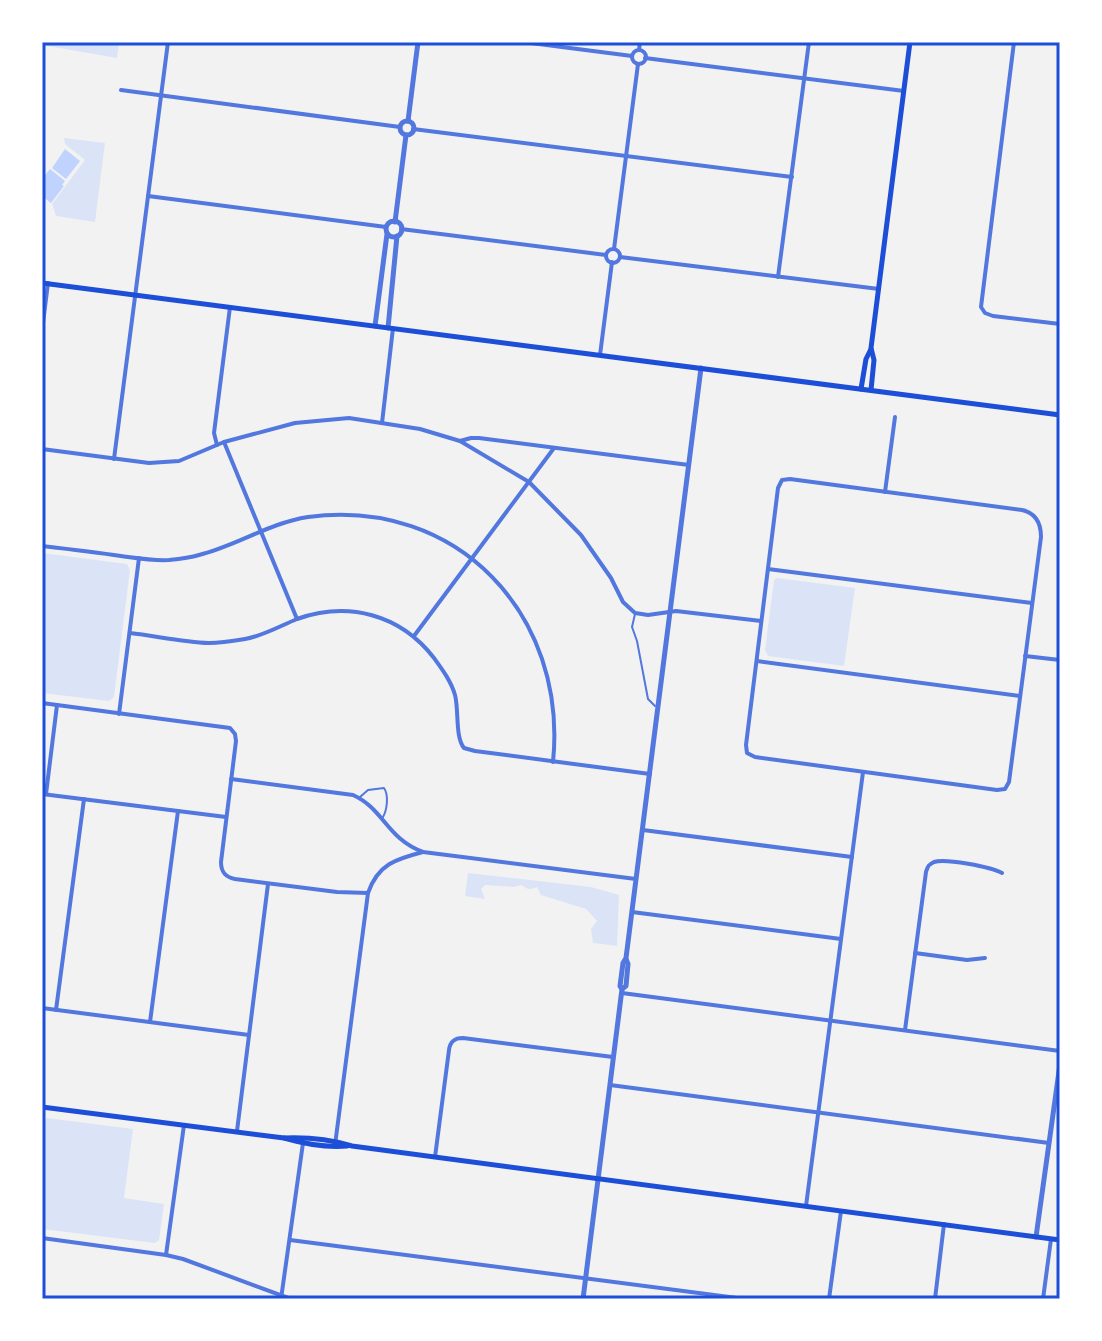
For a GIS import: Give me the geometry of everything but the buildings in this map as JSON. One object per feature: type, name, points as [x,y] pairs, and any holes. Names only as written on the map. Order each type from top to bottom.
[{"type":"main road","points":[[861,389],[871,348],[910,42]]},
{"type":"main road","points":[[45,283],[1060,415]]},
{"type":"main road","points":[[870,390],[874,360],[871,348]]},
{"type":"main road","points":[[42,1107],[1060,1240]]},
{"type":"street","points":[[114,459],[168,42]]},
{"type":"street","points":[[408,121],[418,42]]},
{"type":"street","points":[[523,42],[632,56]]},
{"type":"street","points":[[639,50],[640,42]]},
{"type":"street","points":[[778,277],[809,42]]},
{"type":"street","points":[[1014,42],[981,304],[983,312],[993,316],[1060,324]]},
{"type":"street","points":[[1052,42],[1060,43]]},
{"type":"street","points":[[632,56],[639,50]]},
{"type":"street","points":[[639,50],[645,58]]},
{"type":"street","points":[[632,56],[638,64]]},
{"type":"street","points":[[638,64],[645,58]]},
{"type":"street","points":[[645,58],[904,91]]},
{"type":"street","points":[[614,249],[638,64]]},
{"type":"street","points":[[121,90],[400,127]]},
{"type":"street","points":[[400,127],[408,121]]},
{"type":"street","points":[[406,135],[413,129],[408,121]]},
{"type":"street","points":[[400,127],[406,135]]},
{"type":"street","points":[[413,129],[792,177]]},
{"type":"street","points":[[395,222],[406,135]]},
{"type":"street","points":[[148,196],[387,230]]},
{"type":"street","points":[[395,222],[401,229]]},
{"type":"street","points":[[375,326],[387,230],[390,223],[395,222]]},
{"type":"street","points":[[382,423],[397,236],[401,229]]},
{"type":"street","points":[[401,229],[606,255]]},
{"type":"street","points":[[387,230],[391,237],[397,236]]},
{"type":"street","points":[[606,255],[614,249]]},
{"type":"street","points":[[614,249],[620,257]]},
{"type":"street","points":[[606,255],[612,262],[620,257]]},
{"type":"street","points":[[620,257],[879,289]]},
{"type":"street","points":[[600,355],[612,262]]},
{"type":"street","points":[[42,331],[45,283]]},
{"type":"street","points":[[217,445],[214,433],[230,307]]},
{"type":"street","points":[[583,1299],[622,991],[626,986],[626,958],[701,368]]},
{"type":"street","points":[[885,492],[895,417]]},
{"type":"street","points":[[42,449],[156,464],[174,462],[224,442],[295,423],[349,418],[420,429],[460,441],[529,482],[581,535],[611,578],[625,606],[635,613],[676,611],[762,622]]},
{"type":"street","points":[[460,441],[479,438],[689,465]]},
{"type":"street","points":[[224,442],[297,619]]},
{"type":"street","points":[[414,636],[554,448]]},
{"type":"street","points":[[782,480],[885,492],[1022,510],[1037,519],[1041,532],[1009,782],[1005,789],[755,757],[747,753],[778,488],[782,480]]},
{"type":"street","points":[[42,546],[164,560],[202,555],[296,519],[351,515],[382,519],[429,533],[456,548],[500,584],[522,615],[548,673],[554,707],[553,762]]},
{"type":"street","points":[[119,714],[139,558]]},
{"type":"street","points":[[768,569],[1032,603]]},
{"type":"street","points":[[130,633],[213,643],[251,638],[318,613],[369,613],[390,621],[414,636],[432,655],[454,693],[459,714],[459,737],[462,746],[470,751],[650,774]]},
{"type":"street","points":[[1025,656],[1060,660]]},
{"type":"street","points":[[756,661],[1020,696]]},
{"type":"street","points":[[42,703],[226,727],[235,733],[236,747],[221,862],[223,873],[231,879],[368,893]]},
{"type":"street","points":[[57,705],[44,794],[226,817]]},
{"type":"street","points":[[806,1206],[863,771]]},
{"type":"street","points":[[231,779],[336,791],[360,798],[404,843],[423,852],[636,879]]},
{"type":"street","points":[[56,1010],[84,799]]},
{"type":"street","points":[[150,1022],[178,811]]},
{"type":"street","points":[[643,830],[852,857]]},
{"type":"street","points":[[336,1144],[368,893],[376,875],[387,865],[401,857],[423,852]]},
{"type":"street","points":[[926,858],[930,864]]},
{"type":"street","points":[[905,1030],[926,872],[930,864],[942,861],[989,867],[1002,873]]},
{"type":"street","points":[[237,1131],[268,884]]},
{"type":"street","points":[[632,912],[841,939]]},
{"type":"street","points":[[915,953],[967,960],[985,958]]},
{"type":"street","points":[[622,991],[1060,1051]]},
{"type":"street","points":[[42,1008],[249,1035]]},
{"type":"street","points":[[435,1157],[449,1047],[455,1039],[613,1057]]},
{"type":"street","points":[[1036,1237],[1060,1064]]},
{"type":"street","points":[[610,1085],[1049,1143]]},
{"type":"street","points":[[166,1255],[184,1125]]},
{"type":"street","points":[[282,1297],[304,1140]]},
{"type":"street","points":[[829,1299],[841,1211]]},
{"type":"street","points":[[935,1299],[944,1224]]},
{"type":"street","points":[[42,1238],[183,1259],[291,1299]]},
{"type":"street","points":[[1043,1299],[1051,1239]]},
{"type":"street","points":[[290,1240],[745,1299]]},
{"type":"lane","points":[[635,613],[632,627],[649,702],[658,708]]},
{"type":"lane","points":[[360,798],[368,790],[386,789],[386,811],[382,819]]},
{"type":"shaded area","points":[[42,42],[119,42],[117,58],[42,45]]},
{"type":"shaded area","points":[[64,138],[105,143],[95,222],[56,216],[52,204],[85,160],[65,144]]},
{"type":"shaded area","points":[[42,553],[127,564],[130,570],[114,697],[109,701],[42,693]]},
{"type":"shaded area","points":[[774,580],[855,588],[844,666],[768,656],[765,650]]},
{"type":"shaded area","points":[[468,873],[591,887],[619,895],[617,946],[593,943],[591,929],[597,921],[586,909],[541,895],[537,887],[485,885],[481,889],[485,899],[465,896]]},
{"type":"shaded area","points":[[47,1118],[133,1129],[124,1198],[164,1204],[159,1240],[155,1243],[42,1229],[42,1124]]},
{"type":"water","points":[[65,149],[80,161],[66,179],[52,168]]},
{"type":"water","points":[[50,169],[65,181],[51,203],[42,196],[42,179]]}]
